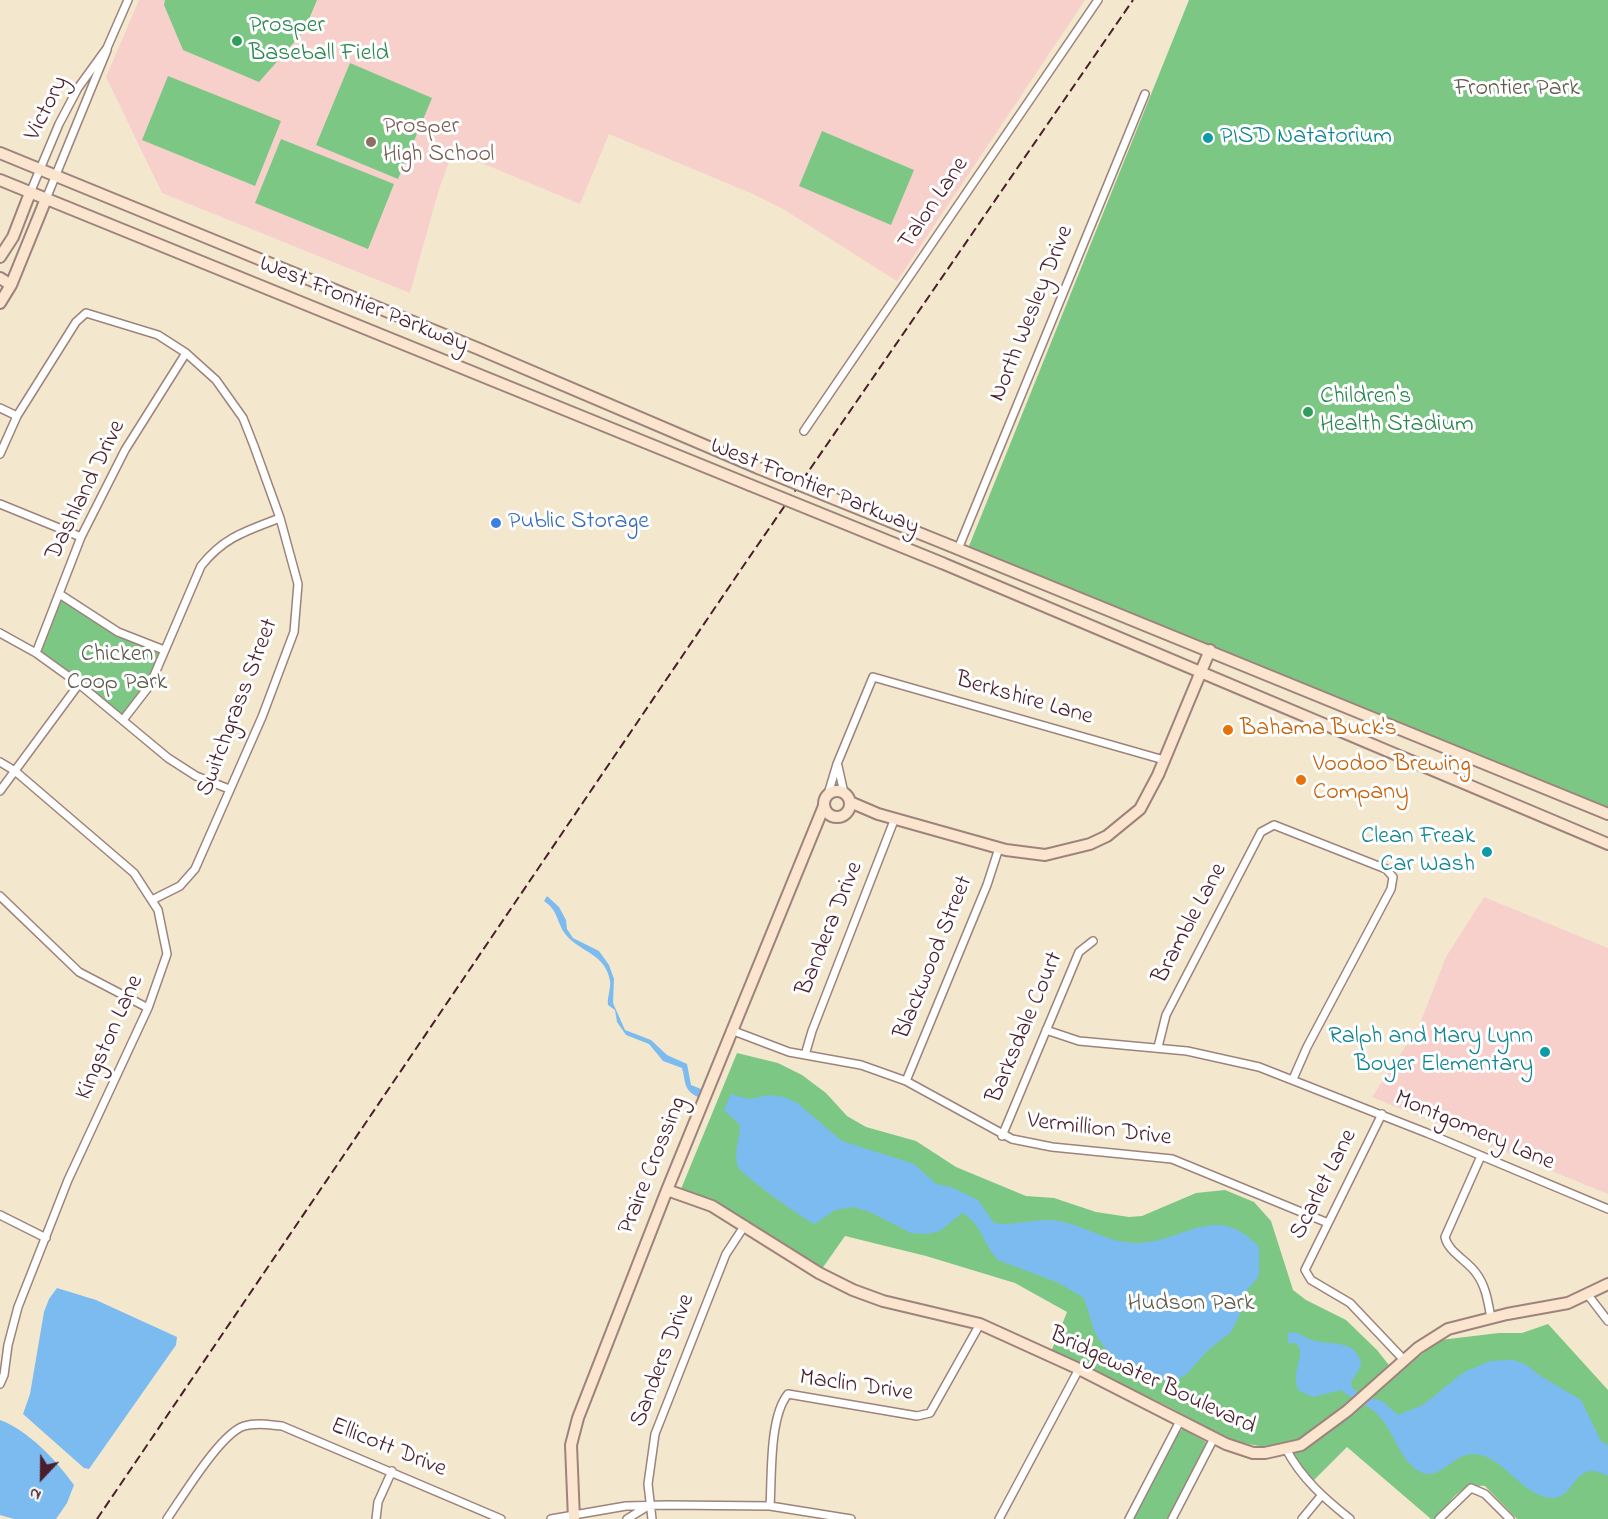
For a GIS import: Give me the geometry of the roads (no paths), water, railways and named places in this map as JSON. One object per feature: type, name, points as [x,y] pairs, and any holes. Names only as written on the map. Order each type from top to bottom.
[{"type":"street","name":"Victory","points":[[46,200],[128,0]]},
{"type":"street","name":"Talon Lane","points":[[804,431],[1098,0]]},
{"type":"street","name":"Victory","points":[[30,193],[78,88],[108,48]]},
{"type":"street","name":"North Wesley Drive","points":[[955,548],[1145,94]]},
{"type":"street","name":"West Frontier Parkway","points":[[0,153],[758,468],[1210,650],[1608,814]]},
{"type":"street","name":"West Frontier Parkway","points":[[0,180],[942,563],[1200,674],[1431,767],[1608,844]]},
{"type":"street","points":[[0,257],[13,237],[30,193]]},
{"type":"street","points":[[0,303],[11,285],[46,200]]},
{"type":"street","points":[[0,278],[11,285]]},
{"type":"street","name":"Switchgrass Street","points":[[17,416],[76,322],[86,313],[158,335],[186,353],[216,380],[243,418],[280,518],[298,584],[294,632],[195,869],[180,886],[152,900]]},
{"type":"street","name":"Dashland Drive","points":[[36,653],[61,595],[81,537],[125,450],[186,353]]},
{"type":"street","points":[[0,408],[17,416],[0,454]]},
{"type":"street","points":[[0,504],[81,537]]},
{"type":"street","points":[[123,720],[150,685],[201,567],[213,552],[231,537],[280,518]]},
{"type":"street","points":[[61,595],[118,632],[164,650]]},
{"type":"street","points":[[0,633],[36,653],[79,684],[168,758],[196,776],[229,789]]},
{"type":"street","points":[[837,764],[824,806],[832,816],[878,814],[999,848],[1045,855],[1077,848],[1107,836],[1140,808],[1164,760],[1210,650]]},
{"type":"street","name":"Berkshire Lane","points":[[837,764],[873,678],[1164,760]]},
{"type":"street","points":[[0,791],[79,684]]},
{"type":"street","name":"Kingston Lane","points":[[0,762],[15,771],[134,873],[159,910],[167,954],[148,1008],[68,1180],[18,1307],[0,1384]]},
{"type":"street","points":[[837,764],[847,797],[845,814]]},
{"type":"street","points":[[828,794],[836,791],[878,814]]},
{"type":"street","name":"Praire Crossing","points":[[574,1517],[571,1446],[578,1418],[667,1190],[824,806]]},
{"type":"street","name":"Praire Crossing","points":[[813,836],[832,816]]},
{"type":"street","name":"Bandera Drive","points":[[805,1055],[814,1024],[895,818]]},
{"type":"street","name":"Bramble Lane","points":[[1158,1047],[1166,1015],[1261,832],[1269,825],[1281,826],[1386,869],[1393,877],[1391,889],[1307,1047],[1293,1079]]},
{"type":"street","name":"Blackwood Street","points":[[906,1081],[987,885],[999,848]]},
{"type":"street","points":[[0,896],[79,972],[148,1008]]},
{"type":"street","name":"Barksdale Court","points":[[1002,1136],[1079,952],[1093,941]]},
{"type":"street","name":"Vermillion Drive","points":[[732,1030],[805,1055],[861,1065],[906,1081],[949,1103],[1002,1136],[1052,1147],[1172,1159],[1328,1223]]},
{"type":"street","name":"Montgomery Lane","points":[[1046,1030],[1078,1041],[1158,1047],[1213,1055],[1293,1079],[1608,1209]]},
{"type":"street","name":"Scarlet Lane","points":[[1382,1114],[1307,1264],[1306,1274],[1350,1303],[1404,1360]]},
{"type":"street","points":[[1481,1156],[1445,1237],[1449,1246],[1478,1276],[1485,1290],[1491,1318]]},
{"type":"street","name":"Bridgewater Boulevard","points":[[667,1190],[712,1206],[819,1273],[853,1290],[883,1301],[980,1324],[1079,1369],[1214,1438],[1253,1452],[1265,1453],[1301,1445],[1347,1411],[1379,1381],[1435,1336],[1463,1324],[1568,1303],[1608,1284]]},
{"type":"street","points":[[0,1215],[46,1238]]},
{"type":"street","name":"Sanders Drive","points":[[651,1519],[648,1506],[648,1484],[655,1434],[726,1254],[746,1226]]},
{"type":"street","points":[[1588,1295],[1608,1321]]},
{"type":"street","name":"Maclin Drive","points":[[770,1506],[777,1419],[788,1394],[917,1416],[930,1413],[980,1324]]},
{"type":"street","points":[[999,1519],[1079,1369]]},
{"type":"street","points":[[1129,1519],[1180,1420]]},
{"type":"street","name":"Ellicott Drive","points":[[167,1519],[227,1435],[244,1426],[259,1423],[282,1426],[501,1519]]},
{"type":"street","points":[[1172,1519],[1214,1438]]},
{"type":"street","points":[[1286,1449],[1299,1472],[1321,1496],[1350,1519]]},
{"type":"street","points":[[376,1519],[378,1502],[392,1471]]},
{"type":"street","points":[[1439,1519],[1472,1488],[1485,1494],[1510,1519]]},
{"type":"street","points":[[1302,1519],[1321,1496]]},
{"type":"street","points":[[551,1519],[574,1517],[626,1506],[770,1506],[851,1519]]},
{"type":"street","points":[[627,1519],[648,1506]]},
{"type":"water","points":[[547,896],[559,907],[573,938],[599,951],[609,965],[614,979],[613,1003],[625,1030],[651,1040],[667,1055],[687,1064],[691,1085],[701,1089],[698,1097],[687,1088],[682,1068],[663,1061],[649,1044],[626,1035],[617,1022],[615,1010],[608,1005],[610,981],[608,972],[598,959],[566,935],[555,913],[544,901]]},
{"type":"water","points":[[731,1094],[749,1099],[769,1095],[796,1102],[842,1141],[914,1164],[936,1184],[951,1187],[978,1200],[994,1223],[1058,1221],[1115,1240],[1136,1243],[1169,1237],[1199,1227],[1213,1225],[1228,1227],[1243,1233],[1259,1247],[1259,1276],[1243,1295],[1239,1317],[1231,1332],[1206,1352],[1187,1374],[1173,1382],[1143,1375],[1121,1362],[1104,1347],[1095,1333],[1084,1298],[1059,1283],[998,1260],[974,1222],[962,1213],[940,1231],[927,1234],[911,1233],[870,1212],[853,1207],[835,1210],[815,1224],[800,1215],[762,1188],[738,1167],[736,1151],[740,1125],[724,1110]]},
{"type":"water","points":[[57,1288],[96,1300],[177,1337],[176,1345],[89,1469],[84,1468],[23,1414],[30,1394],[44,1312]]},
{"type":"water","points":[[1294,1332],[1312,1340],[1342,1345],[1355,1351],[1361,1366],[1351,1382],[1352,1388],[1363,1396],[1382,1401],[1398,1415],[1423,1405],[1464,1372],[1491,1361],[1513,1360],[1527,1365],[1539,1375],[1581,1400],[1601,1441],[1608,1446],[1608,1476],[1597,1471],[1588,1471],[1581,1475],[1566,1492],[1552,1498],[1531,1491],[1494,1461],[1484,1456],[1466,1455],[1436,1473],[1423,1473],[1409,1463],[1384,1422],[1370,1408],[1341,1390],[1313,1397],[1299,1391],[1296,1377],[1300,1358],[1299,1348],[1296,1343],[1288,1343],[1288,1333]]},
{"type":"water","points":[[0,1420],[21,1431],[41,1447],[74,1485],[67,1503],[56,1519],[14,1519],[0,1515]]},
{"type":"railway","points":[[97,1519],[744,565],[1133,0]]},
{"type":"place","name":"Prosper Baseball Field","points":[[237,41]]},
{"type":"place","name":"PISD Natatorium","points":[[1208,138]]},
{"type":"place","name":"Prosper High School","points":[[371,142]]},
{"type":"place","name":"Children's Health Stadium","points":[[1308,412]]},
{"type":"place","name":"Public Storage","points":[[496,523]]},
{"type":"place","name":"Bahama Buck's","points":[[1228,730]]},
{"type":"place","name":"Voodoo Brewing Company","points":[[1301,780]]},
{"type":"place","name":"Clean Freak Car Wash","points":[[1487,852]]},
{"type":"place","name":"Ralph and Mary Lynn Boyer Elementary","points":[[1545,1052]]},
{"type":"park label","name":"Frontier Park","points":[[1517,90]]},
{"type":"park label","name":"Chicken Coop Park","points":[[117,670]]},
{"type":"park label","name":"Hudson Park","points":[[1191,1305]]}]
